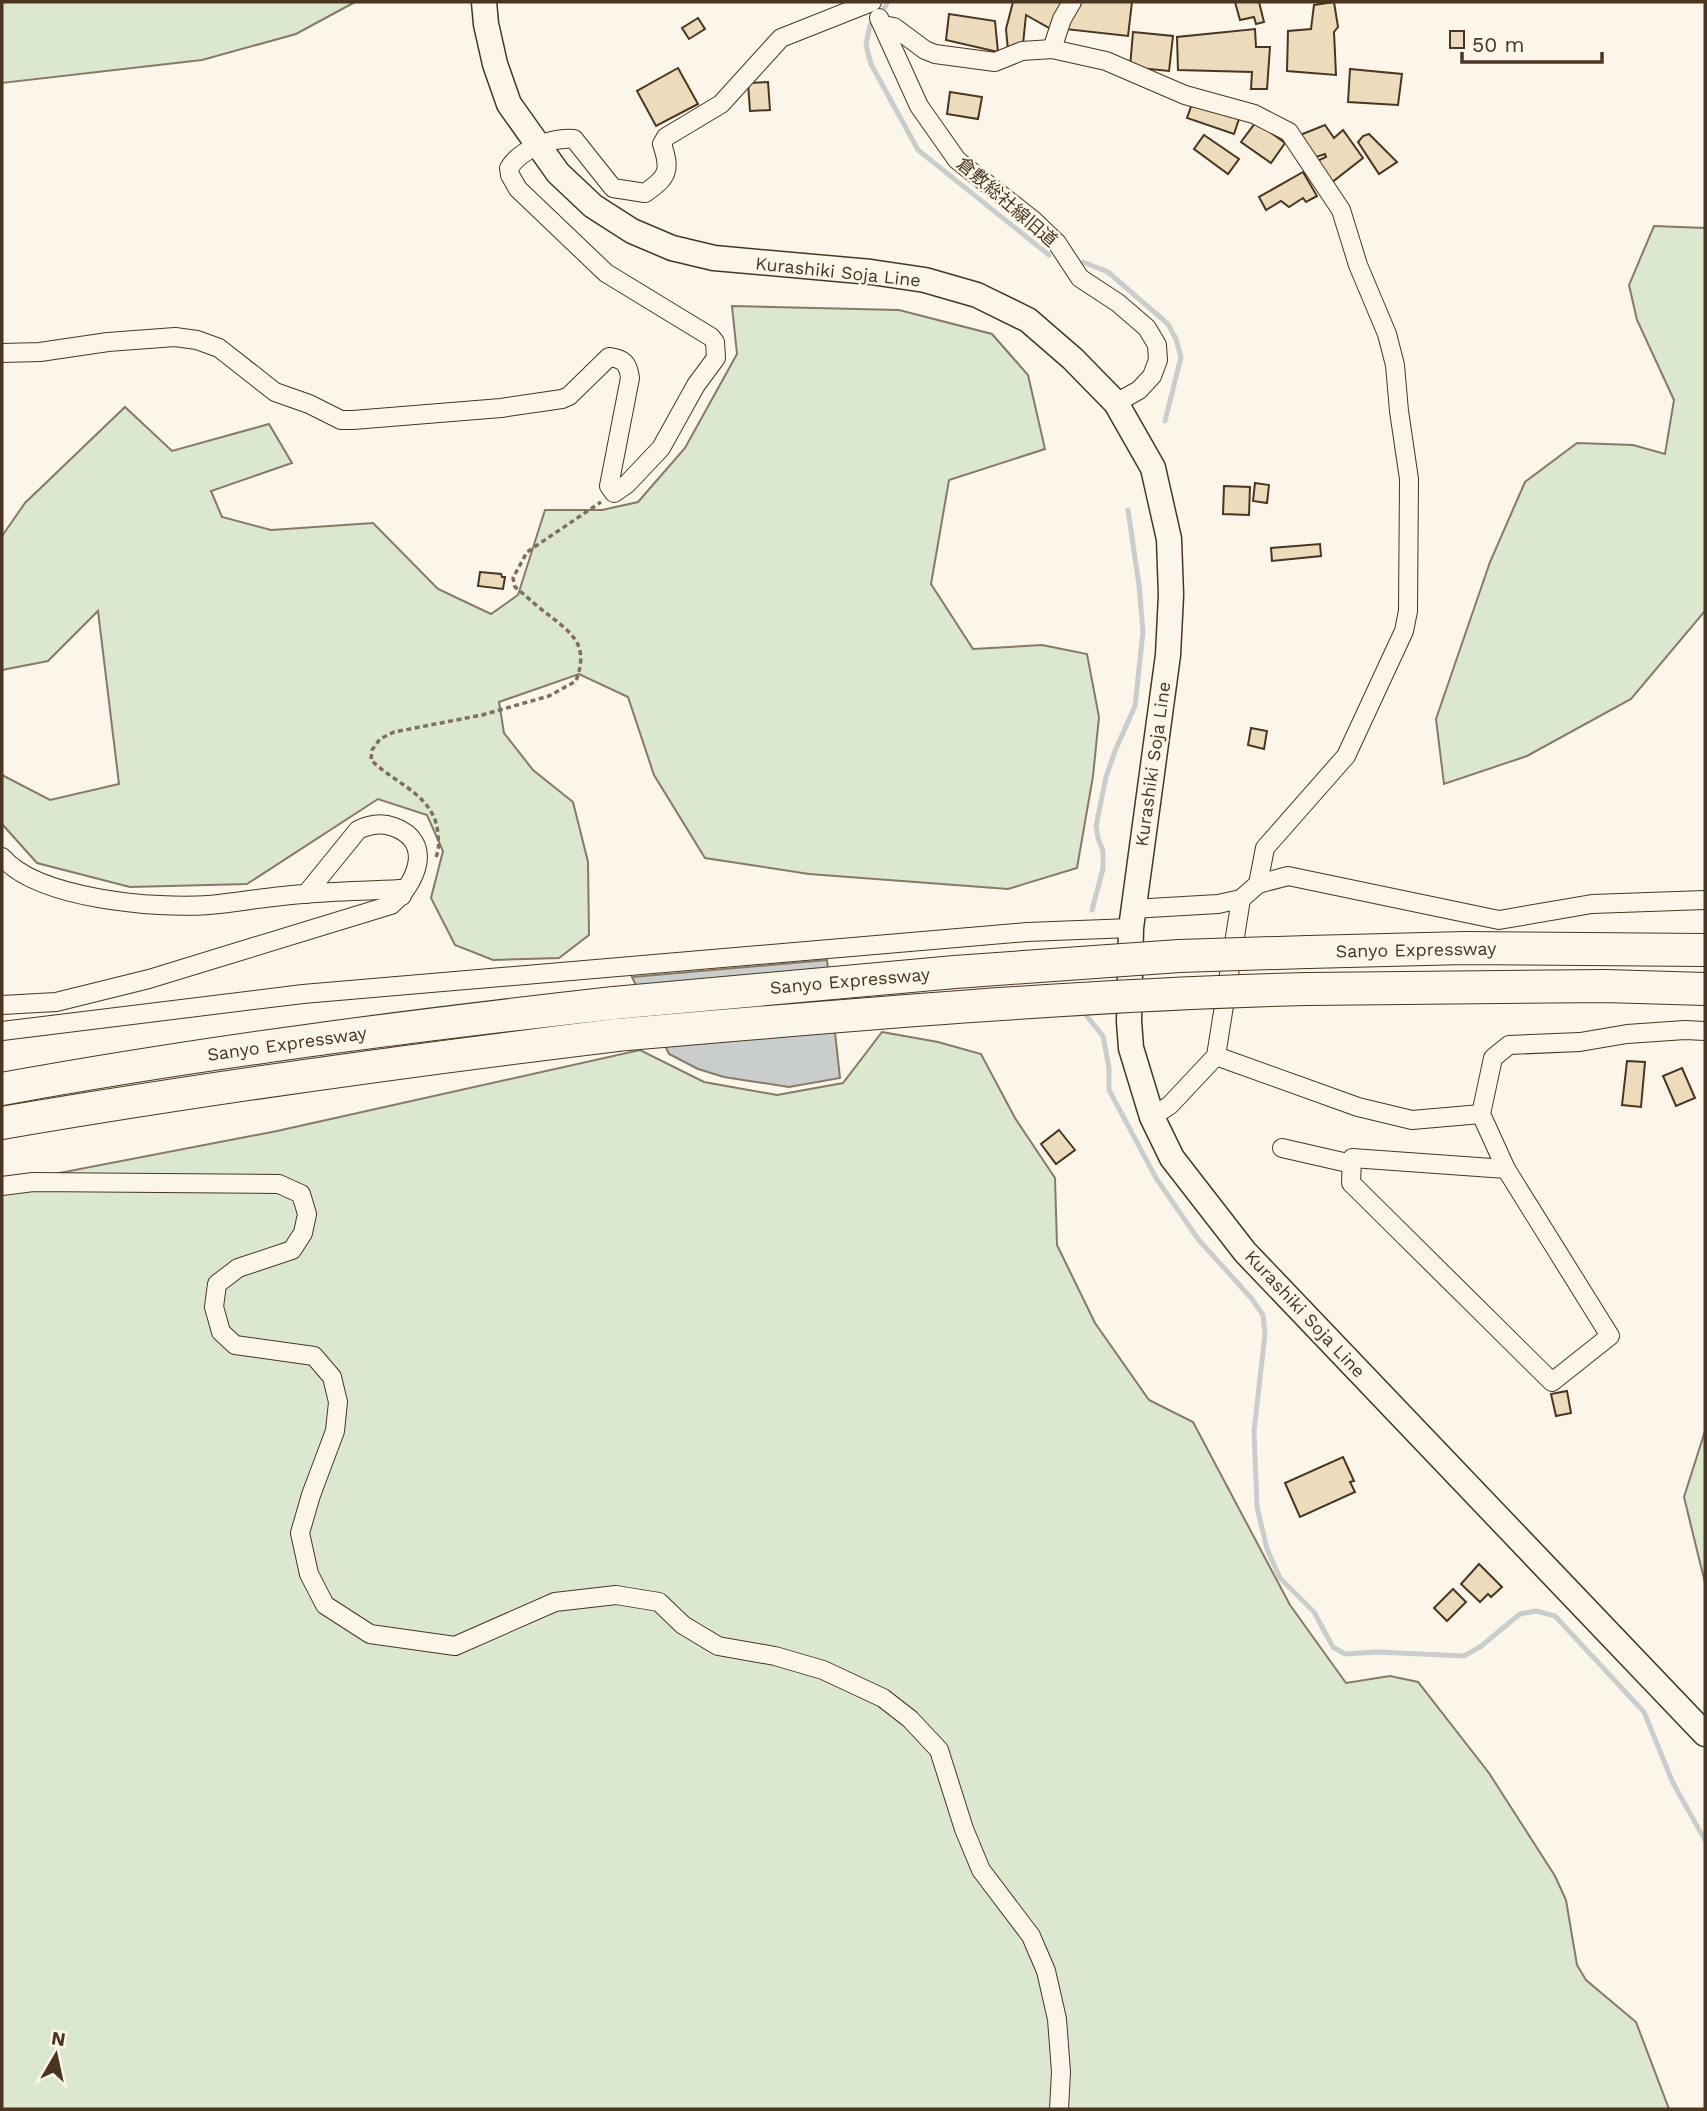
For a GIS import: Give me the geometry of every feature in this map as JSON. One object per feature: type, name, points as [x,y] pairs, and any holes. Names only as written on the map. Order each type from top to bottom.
[{"type":"highway","points":[[1465,948],[1705,934]]},
{"type":"highway","name":"Sanyo Expressway","points":[[2,1089],[269,1046],[442,1022],[614,1003],[968,971],[1179,956],[1308,952],[1465,948],[1705,950]]},
{"type":"highway","name":"Sanyo Expressway","points":[[2,1123],[445,1055],[617,1035],[934,1008],[1178,992],[1605,986],[1705,989]]},
{"type":"highway","points":[[1463,987],[1705,1007]]},
{"type":"main road","name":"Kurashiki Soja Line","points":[[484,2],[495,64],[509,104],[558,173],[593,206],[632,231],[672,248],[714,258],[871,272],[925,281],[977,295],[1028,320],[1073,359],[1116,403],[1153,468],[1169,539],[1171,595],[1168,655],[1132,918],[1129,1021],[1131,1048],[1152,1117],[1172,1158],[1245,1252],[1705,1734]]},
{"type":"street","points":[[1052,49],[1062,19],[1072,2]]},
{"type":"street","points":[[2,353],[40,352],[108,342],[176,337],[197,340],[219,348],[275,392],[309,404],[341,420],[500,408],[562,399],[569,396],[609,357],[622,359],[629,366],[630,378],[609,486],[614,493],[627,484],[661,448],[696,385],[716,358],[715,342],[606,273],[518,189],[509,168],[537,146],[562,138],[574,139],[613,188],[645,193],[660,182],[667,170],[668,161],[662,144],[666,137],[722,103],[781,38],[877,12],[894,27],[935,54],[996,62],[1022,51],[1052,49],[1106,61],[1185,96],[1254,114],[1289,132],[1341,210],[1358,265],[1387,334],[1395,365],[1409,479],[1408,611],[1404,631],[1346,756],[1265,848],[1258,884]]},
{"type":"street","name":"倉敷総社線旧道","points":[[877,12],[919,106],[957,160],[1033,219],[1057,243],[1080,278],[1118,303],[1147,328],[1157,345],[1158,360],[1152,376],[1139,390],[1116,403]]},
{"type":"street","points":[[2,1005],[56,1002],[149,979],[391,905],[402,896],[413,880],[418,860],[417,847],[410,836],[398,829],[385,824],[369,824],[358,830],[306,894]]},
{"type":"street","points":[[2,857],[10,867],[25,876],[93,898],[154,904],[207,905],[306,894],[400,890],[402,896]]},
{"type":"street","points":[[2,1031],[303,994],[1013,933],[1218,904],[1241,899],[1258,884],[1288,876],[1499,920],[1592,904],[1705,900]]},
{"type":"street","points":[[1152,1117],[1170,1105],[1216,1056],[1241,899]]},
{"type":"street","points":[[1506,1169],[1352,1158],[1351,1183],[1552,1382],[1610,1336],[1506,1169],[1481,1114],[1493,1058],[1508,1045],[1580,1042],[1627,1034],[1705,1031]]},
{"type":"street","points":[[1216,1056],[1357,1107],[1412,1120],[1481,1114]]},
{"type":"street","points":[[1282,1148],[1352,1164]]},
{"type":"street","points":[[2,1186],[33,1182],[279,1184],[301,1194],[307,1214],[303,1233],[292,1250],[238,1268],[217,1283],[214,1307],[221,1332],[235,1345],[314,1356],[332,1377],[338,1402],[335,1431],[300,1533],[309,1574],[325,1605],[370,1634],[455,1646],[555,1602],[616,1595],[648,1600],[659,1602],[683,1625],[719,1646],[775,1656],[823,1670],[883,1698],[910,1719],[939,1750],[964,1829],[981,1870],[1031,1936],[1046,1971],[1057,2019],[1061,2072],[1059,2109]]},
{"type":"path","points":[[413,880],[419,881],[439,852],[438,830],[429,807],[418,794],[380,769],[372,760],[372,750],[380,739],[394,732],[482,715],[549,696],[576,681],[581,668],[580,650],[572,634],[516,587],[513,578],[527,552],[614,493]]},
{"type":"green space","points":[[2,2],[355,2],[296,34],[202,60],[2,83]]},
{"type":"green space","points":[[1654,226],[1705,228],[1705,611],[1631,699],[1527,756],[1444,784],[1436,719],[1490,562],[1525,482],[1577,443],[1633,445],[1665,454],[1674,400],[1637,320],[1629,285]]},
{"type":"green space","points":[[732,306],[899,310],[992,334],[1028,375],[1045,449],[949,480],[931,584],[973,649],[1042,645],[1087,654],[1099,717],[1093,776],[1077,868],[1008,889],[809,874],[705,858],[654,775],[628,697],[579,674],[499,702],[504,733],[533,770],[573,802],[588,862],[589,935],[559,958],[493,960],[455,945],[431,898],[443,851],[427,815],[378,799],[247,884],[130,887],[37,863],[2,824],[2,775],[50,800],[119,784],[98,611],[48,661],[2,670],[2,536],[25,503],[125,407],[172,451],[269,424],[292,463],[211,491],[222,517],[271,530],[373,523],[438,589],[491,614],[518,595],[545,510],[602,510],[638,502],[685,448],[737,354]]},
{"type":"green space","points":[[882,1032],[938,1042],[981,1054],[1015,1118],[1055,1178],[1057,1245],[1095,1323],[1149,1400],[1193,1422],[1290,1605],[1346,1683],[1390,1676],[1418,1682],[1489,1773],[1555,1876],[1566,1900],[1577,1965],[1586,1980],[1636,2022],[1669,2109],[2,2109],[2,1184],[277,1131],[640,1050],[704,1082],[777,1095],[843,1083]]},
{"type":"green space","points":[[1705,1431],[1705,1583],[1684,1497]]},
{"type":"shaded area","points":[[827,960],[840,1078],[789,1087],[724,1077],[698,1069],[669,1054],[632,977]]},
{"type":"building","points":[[1013,2],[1065,2],[1051,29],[1026,15],[1023,44],[1008,50],[1006,29]]},
{"type":"building","points":[[1076,2],[1132,2],[1128,36],[1065,29]]},
{"type":"building","points":[[1235,2],[1259,2],[1264,22],[1256,24],[1254,17],[1240,20]]},
{"type":"building","points":[[1334,2],[1338,27],[1334,32],[1336,75],[1287,71],[1288,31],[1311,29],[1314,5]]},
{"type":"building","points":[[949,14],[995,21],[998,52],[946,40]]},
{"type":"building","points":[[698,18],[705,29],[689,39],[682,28]]},
{"type":"building","points":[[1255,29],[1256,47],[1270,47],[1267,89],[1251,89],[1252,72],[1178,70],[1177,37]]},
{"type":"building","points":[[1450,31],[1464,31],[1464,48],[1450,48]]},
{"type":"building","points":[[1133,32],[1173,36],[1169,71],[1130,67]]},
{"type":"building","points":[[678,68],[698,104],[656,126],[637,91]]},
{"type":"building","points":[[1350,69],[1402,74],[1398,105],[1348,102]]},
{"type":"building","points":[[768,82],[770,110],[750,111],[748,83]]},
{"type":"building","points":[[950,92],[982,97],[978,119],[947,114]]},
{"type":"building","points":[[1193,101],[1240,116],[1234,134],[1187,118]]},
{"type":"building","points":[[1256,122],[1285,143],[1271,163],[1241,142]]},
{"type":"building","points":[[1325,125],[1334,138],[1343,130],[1363,158],[1331,183],[1315,162],[1326,157],[1325,154],[1313,158],[1300,135]]},
{"type":"building","points":[[1369,134],[1397,162],[1379,174],[1358,142]]},
{"type":"building","points":[[1204,135],[1239,159],[1228,174],[1194,149]]},
{"type":"building","points":[[1303,172],[1317,196],[1306,202],[1303,198],[1289,207],[1281,201],[1266,210],[1259,197]]},
{"type":"building","points":[[1255,483],[1269,485],[1267,503],[1253,501]]},
{"type":"building","points":[[1224,486],[1250,487],[1249,515],[1223,514]]},
{"type":"building","points":[[1320,544],[1321,556],[1272,561],[1271,548]]},
{"type":"building","points":[[480,572],[501,574],[505,577],[503,589],[478,586]]},
{"type":"building","points":[[1251,728],[1267,731],[1264,749],[1248,745]]},
{"type":"building","points":[[1627,1061],[1645,1062],[1641,1107],[1622,1105]]},
{"type":"building","points":[[1682,1068],[1695,1098],[1676,1106],[1663,1076]]},
{"type":"building","points":[[1059,1130],[1075,1150],[1056,1164],[1041,1144]]},
{"type":"building","points":[[1567,1391],[1571,1413],[1556,1416],[1551,1394]]},
{"type":"building","points":[[1343,1457],[1354,1481],[1350,1482],[1355,1492],[1300,1517],[1285,1483]]},
{"type":"building","points":[[1479,1564],[1502,1587],[1491,1597],[1488,1594],[1480,1602],[1461,1584]]},
{"type":"building","points":[[1453,1589],[1466,1602],[1447,1621],[1434,1608]]},
{"type":"waterway","points":[[887,2],[870,25],[866,45],[871,64],[918,150],[1049,255]]},
{"type":"waterway","points":[[1083,262],[1108,272],[1168,324],[1176,339],[1181,357],[1165,421]]},
{"type":"waterway","points":[[1092,910],[1103,869],[1103,851],[1096,826],[1106,777],[1135,706],[1143,632],[1128,510]]},
{"type":"waterway","points":[[1086,1008],[1086,1015],[1103,1036],[1109,1068],[1109,1090],[1156,1178],[1198,1239],[1263,1315],[1265,1334],[1254,1431],[1257,1507],[1267,1549],[1280,1578],[1314,1612],[1333,1647],[1345,1654],[1377,1652],[1464,1656],[1480,1647],[1520,1614],[1536,1611],[1555,1616],[1644,1712],[1673,1783],[1705,1840]]}]
